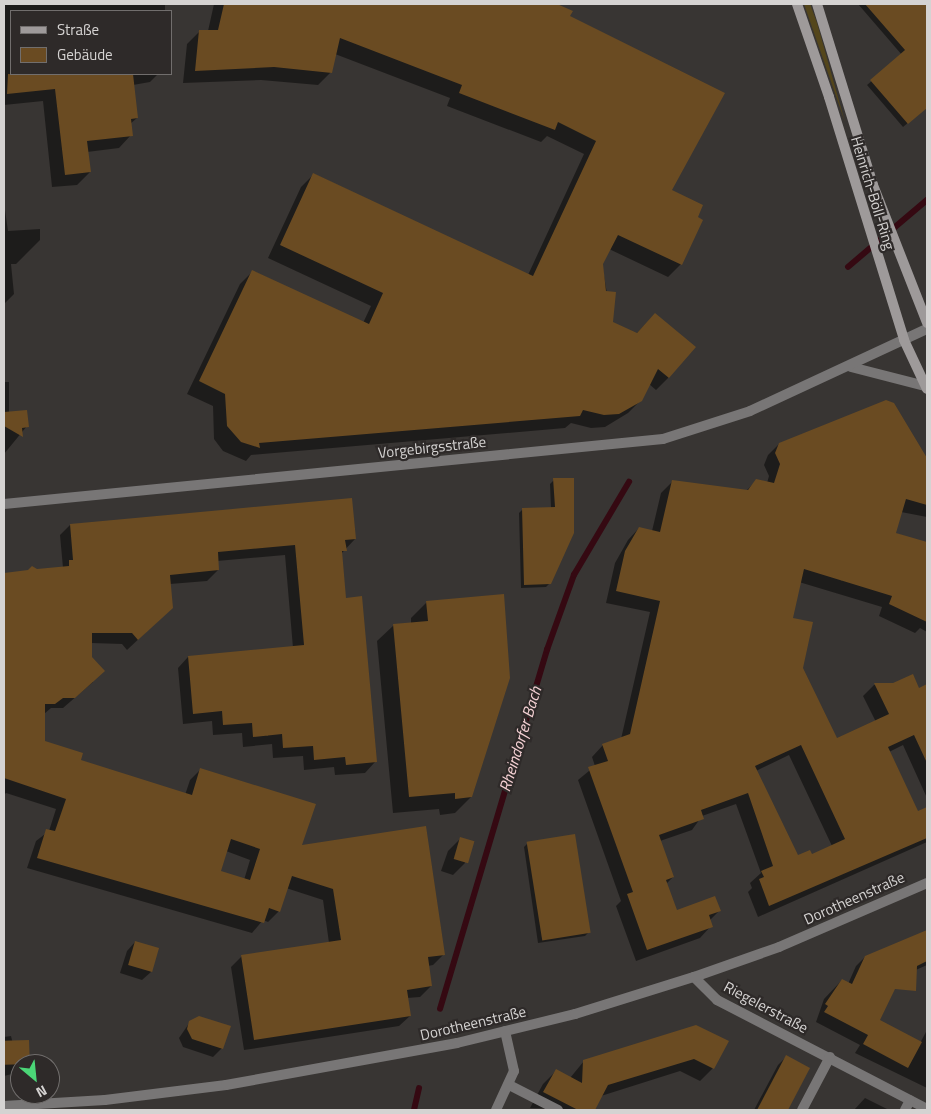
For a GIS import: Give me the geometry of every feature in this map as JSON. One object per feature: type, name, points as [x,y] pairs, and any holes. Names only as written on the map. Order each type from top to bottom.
[{"type":"main road","name":"Heinrich-Böll-Ring","points":[[797,4],[829,97],[878,261],[904,340],[926,387]]},
{"type":"main road","name":"Heinrich-Böll-Ring","points":[[817,4],[873,185],[898,255],[927,323]]},
{"type":"street","name":"Vorgebirgsstraße","points":[[4,504],[663,439],[742,414],[852,367],[927,330]]},
{"type":"street","points":[[852,367],[926,387]]},
{"type":"street","name":"Dorotheenstraße","points":[[4,1106],[105,1100],[226,1086],[340,1067],[505,1032],[694,977],[787,944],[927,882]]},
{"type":"street","name":"Riegelerstraße","points":[[694,977],[716,1000],[927,1109]]},
{"type":"street","points":[[496,1110],[514,1071],[505,1032]]},
{"type":"street","points":[[802,1110],[830,1058]]},
{"type":"street","points":[[508,1085],[558,1110]]},
{"type":"street","points":[[905,1110],[910,1100]]},
{"type":"shaded area","points":[[804,4],[810,4],[817,23],[845,122]]},
{"type":"building","points":[[224,4],[557,4],[573,11],[570,16],[725,93],[672,190],[703,205],[698,217],[703,220],[682,265],[618,235],[603,264],[606,291],[616,292],[613,322],[637,333],[655,313],[696,347],[669,378],[658,369],[642,401],[619,414],[604,415],[583,410],[580,416],[259,443],[260,448],[241,442],[227,426],[225,394],[199,381],[252,270],[369,324],[383,293],[280,245],[313,173],[533,276],[596,141],[558,122],[555,130],[459,93],[462,85],[340,38],[332,73],[274,67],[195,71],[199,30],[218,30]]},
{"type":"building","points":[[865,4],[927,4],[927,108],[908,124],[870,80],[905,50]]},
{"type":"building","points":[[8,74],[133,75],[138,118],[131,119],[133,136],[87,141],[91,172],[65,175],[55,89],[7,94]]},
{"type":"building","points":[[886,400],[894,403],[927,458],[927,505],[906,499],[896,533],[927,542],[927,622],[889,604],[892,596],[804,569],[793,618],[813,622],[803,668],[837,738],[889,714],[874,683],[893,683],[913,674],[919,688],[927,684],[927,763],[914,735],[888,747],[918,811],[927,807],[927,838],[769,906],[759,879],[764,877],[761,871],[773,866],[748,793],[701,810],[704,819],[659,835],[674,877],[666,880],[677,910],[715,896],[721,911],[709,915],[713,927],[647,950],[627,894],[633,892],[588,767],[608,761],[602,744],[630,734],[660,601],[616,591],[625,551],[639,527],[660,532],[672,480],[748,490],[756,479],[774,483],[780,464],[775,453],[779,443]],"holes":[[[801,745],[845,839],[812,854],[810,850],[798,855],[755,766]]]},
{"type":"building","points":[[27,410],[29,427],[22,428],[23,437],[4,426],[4,412]]},
{"type":"building","points":[[553,478],[574,478],[574,533],[551,584],[524,585],[522,508],[555,507]]},
{"type":"building","points":[[352,498],[356,539],[345,540],[347,551],[342,551],[346,598],[362,596],[377,762],[346,765],[345,757],[314,760],[313,746],[283,748],[282,734],[253,737],[252,723],[223,725],[222,711],[193,714],[188,656],[304,645],[295,545],[218,552],[219,570],[170,575],[173,608],[138,640],[132,633],[92,633],[92,657],[105,671],[75,698],[63,698],[55,704],[45,704],[45,741],[83,753],[81,760],[192,795],[200,768],[316,804],[302,845],[426,826],[445,955],[428,957],[432,986],[407,990],[411,1016],[254,1040],[241,955],[341,940],[333,889],[292,876],[280,912],[269,908],[264,923],[37,858],[46,829],[55,831],[66,799],[4,778],[4,573],[28,570],[32,566],[37,569],[69,566],[69,560],[73,560],[70,524]],"holes":[[[231,839],[260,849],[250,880],[221,871]]]},
{"type":"building","points":[[504,594],[510,678],[472,797],[455,799],[455,793],[409,797],[393,624],[428,621],[426,601]]},
{"type":"building","points":[[575,834],[591,933],[542,940],[527,842]]},
{"type":"building","points":[[460,837],[474,841],[468,863],[454,859]]},
{"type":"building","points":[[927,930],[927,961],[917,966],[916,991],[895,989],[880,1020],[922,1042],[908,1068],[863,1044],[868,1035],[824,1012],[828,1006],[825,1004],[842,979],[852,984],[865,956]]},
{"type":"building","points":[[135,941],[159,948],[152,972],[128,965]]},
{"type":"building","points":[[199,1016],[231,1026],[223,1049],[192,1039],[187,1029],[189,1021]]},
{"type":"building","points":[[696,1025],[729,1041],[714,1069],[694,1059],[608,1085],[595,1110],[578,1110],[543,1092],[556,1069],[582,1083],[583,1060]]},
{"type":"building","points":[[29,1040],[29,1054],[10,1054],[10,1065],[5,1065],[4,1041]]},
{"type":"building","points":[[786,1055],[810,1068],[788,1110],[757,1110]]},
{"type":"waterway","name":"Rheindorfer Bach","points":[[848,267],[927,200]]},
{"type":"waterway","name":"Rheindorfer Bach","points":[[440,1009],[547,650],[574,575],[629,482]]},
{"type":"waterway","name":"Rheindorfer Bach","points":[[414,1110],[419,1089]]}]
